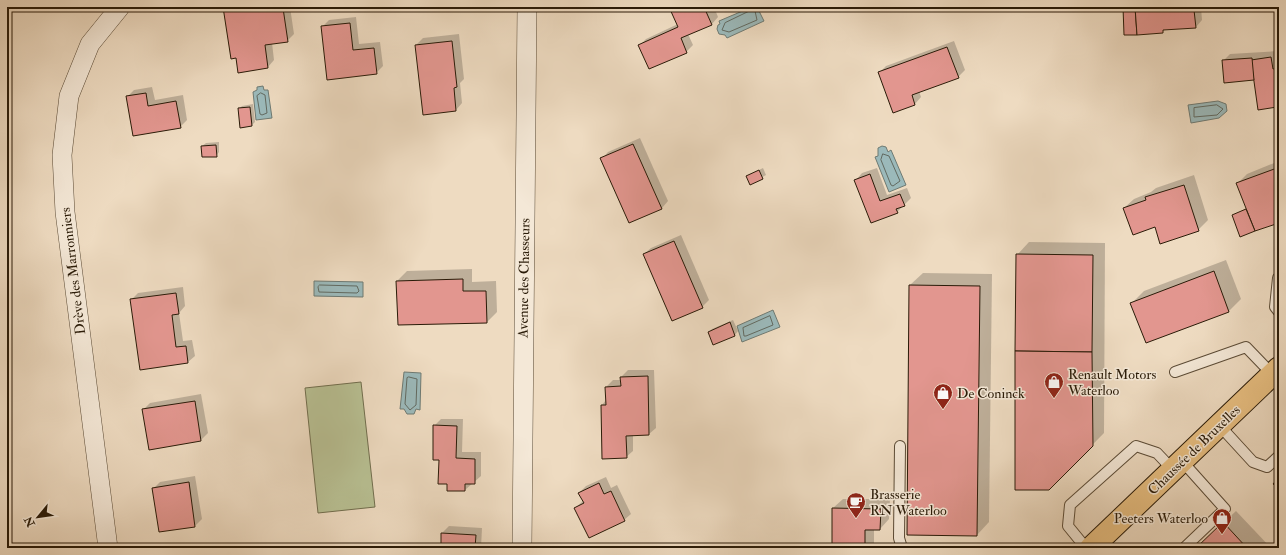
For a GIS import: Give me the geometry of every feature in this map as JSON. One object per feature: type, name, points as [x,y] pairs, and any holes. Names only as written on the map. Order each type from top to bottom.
[{"type":"main road","name":"Chaussée de Bruxelles","points":[[1091,548],[1276,372]]},
{"type":"street","name":"Drève des Marronniers","points":[[108,548],[64,212],[62,155],[69,96],[90,44],[120,7]]},
{"type":"street","name":"Avenue des Chasseurs","points":[[522,548],[527,7]]},
{"type":"lane","points":[[1278,278],[1274,307],[1279,312]]},
{"type":"lane","points":[[1175,372],[1246,347],[1276,372]]},
{"type":"lane","points":[[1220,426],[1253,462],[1267,467],[1279,456]]},
{"type":"lane","points":[[900,446],[899,538],[902,548]]},
{"type":"lane","points":[[1086,548],[1068,526],[1070,505],[1136,446],[1157,453],[1177,466],[1225,509],[1184,548]]},
{"type":"green space","points":[[361,382],[375,507],[318,513],[305,388]]},
{"type":"water","points":[[752,7],[757,7],[764,21],[727,38],[725,35],[719,34],[717,29],[718,25],[720,24],[719,21]]},
{"type":"water","points":[[263,86],[264,90],[268,90],[272,118],[256,120],[253,92],[257,90],[257,87]]},
{"type":"water","points":[[1218,101],[1226,104],[1227,111],[1219,118],[1191,123],[1188,105]]},
{"type":"water","points":[[882,146],[886,147],[888,152],[891,150],[906,185],[889,192],[875,157],[878,156],[878,148]]},
{"type":"water","points":[[314,281],[363,282],[363,297],[314,296]]},
{"type":"water","points":[[773,310],[780,327],[742,342],[737,326]]},
{"type":"water","points":[[404,372],[421,373],[420,410],[416,409],[414,414],[407,414],[404,409],[400,409]]},
{"type":"building","points":[[223,7],[269,7],[270,10],[283,8],[288,42],[265,45],[268,68],[238,73],[236,58],[231,59]]},
{"type":"building","points":[[669,7],[704,7],[712,25],[681,38],[687,53],[649,69],[638,45],[678,27]]},
{"type":"building","points":[[1123,7],[1135,7],[1137,35],[1124,35]]},
{"type":"building","points":[[1135,7],[1191,7],[1191,10],[1194,10],[1196,28],[1163,30],[1163,33],[1137,35]]},
{"type":"building","points":[[1191,7],[1198,7],[1198,10],[1191,10]]},
{"type":"building","points":[[350,23],[353,50],[374,48],[377,74],[327,80],[321,26]]},
{"type":"building","points":[[452,41],[457,87],[454,88],[456,111],[423,115],[415,45]]},
{"type":"building","points":[[947,47],[959,78],[912,95],[915,105],[893,113],[878,72]]},
{"type":"building","points":[[1271,57],[1273,69],[1279,68],[1279,102],[1276,102],[1277,107],[1258,110],[1251,60]]},
{"type":"building","points":[[1252,58],[1254,80],[1224,83],[1222,60]]},
{"type":"building","points":[[146,93],[148,106],[176,101],[181,128],[133,136],[126,96]]},
{"type":"building","points":[[250,107],[252,126],[240,128],[238,108]]},
{"type":"building","points":[[633,144],[662,209],[629,223],[600,158]]},
{"type":"building","points":[[216,145],[217,157],[202,157],[201,146]]},
{"type":"building","points":[[1277,168],[1279,172],[1279,223],[1255,231],[1236,183]]},
{"type":"building","points":[[759,170],[763,179],[750,185],[746,176]]},
{"type":"building","points":[[870,174],[880,201],[900,194],[905,206],[896,209],[898,213],[871,223],[854,180]]},
{"type":"building","points":[[1184,185],[1199,231],[1160,244],[1155,227],[1133,235],[1123,208],[1146,200],[1145,197]]},
{"type":"building","points":[[1246,209],[1255,231],[1240,237],[1232,215]]},
{"type":"building","points":[[674,241],[703,308],[672,321],[643,254]]},
{"type":"building","name":"Renault Motors Waterloo","points":[[1016,254],[1093,255],[1092,352],[1015,351]]},
{"type":"building","points":[[1214,271],[1229,312],[1146,343],[1130,303]]},
{"type":"building","points":[[463,279],[463,291],[486,291],[487,323],[398,325],[396,281]]},
{"type":"building","name":"De Coninck","points":[[909,285],[980,286],[977,536],[907,535]]},
{"type":"building","points":[[176,293],[179,314],[172,315],[176,347],[186,346],[188,363],[140,370],[130,299]]},
{"type":"building","points":[[730,322],[735,336],[713,345],[708,332]]},
{"type":"building","name":"Renault Motors Waterloo","points":[[1015,351],[1092,352],[1093,446],[1049,490],[1015,490]]},
{"type":"building","points":[[648,376],[649,435],[626,436],[627,458],[602,459],[601,405],[606,405],[605,387],[621,386],[620,377]]},
{"type":"building","points":[[195,401],[201,441],[149,450],[142,409]]},
{"type":"building","points":[[433,425],[457,426],[456,458],[475,459],[475,484],[465,484],[465,491],[447,491],[447,484],[438,484],[439,460],[433,460]]},
{"type":"building","points":[[1279,477],[1279,488],[1273,484]]},
{"type":"building","points":[[189,482],[195,527],[159,532],[152,488]]},
{"type":"building","points":[[599,483],[604,494],[611,491],[625,521],[589,538],[574,508],[584,503],[578,493]]},
{"type":"building","name":"Brasserie RN Waterloo","points":[[832,508],[881,509],[880,530],[865,530],[865,548],[832,548]]},
{"type":"building","name":"Peeters Waterloo","points":[[1223,522],[1247,548],[1196,548]]},
{"type":"building","points":[[441,533],[476,535],[475,548],[441,548]]},
{"type":"place","name":"Renault Motors Waterloo","points":[[1054,399]]},
{"type":"place","name":"De Coninck","points":[[943,410]]},
{"type":"place","name":"Brasserie RN Waterloo","points":[[856,519]]},
{"type":"place","name":"Peeters Waterloo","points":[[1222,535]]}]
